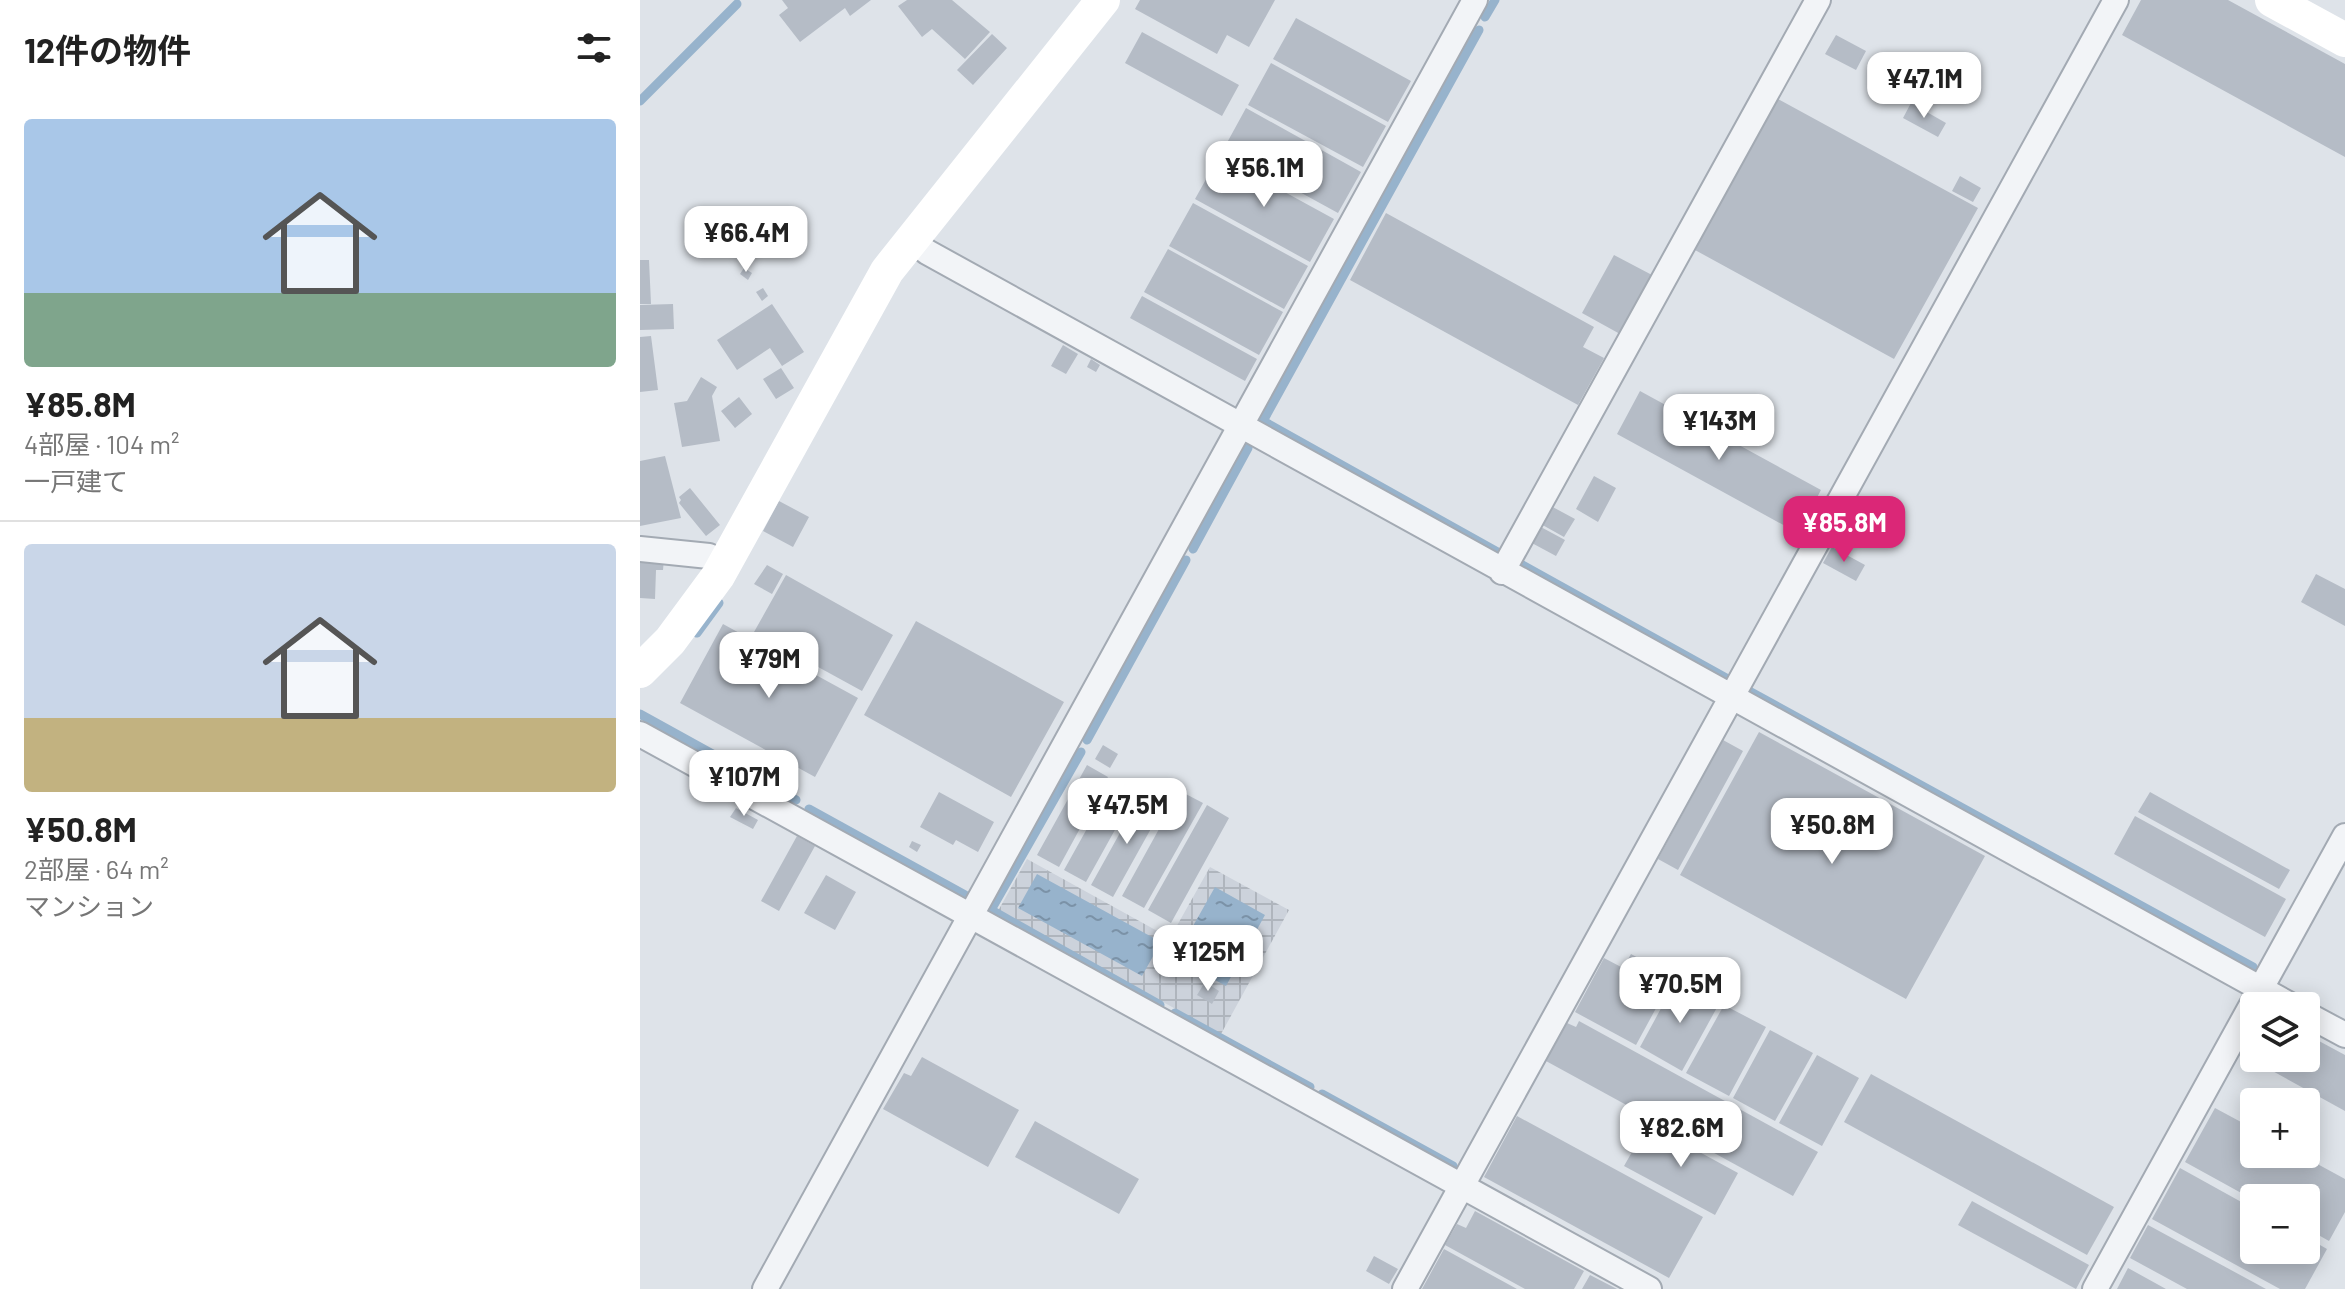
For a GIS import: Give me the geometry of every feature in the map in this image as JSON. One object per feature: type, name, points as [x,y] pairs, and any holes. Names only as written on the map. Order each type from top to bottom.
[{"type":"street","points":[[640,671],[695,610],[725,564],[870,297],[1103,0]]},
{"type":"street","points":[[765,1289],[1475,0]]},
{"type":"street","points":[[1502,572],[1818,0]]},
{"type":"street","points":[[1405,1289],[2116,0]]},
{"type":"street","points":[[2272,0],[2345,40]]},
{"type":"street","points":[[912,240],[927,252],[1502,572],[2266,992]]},
{"type":"street","points":[[640,549],[709,556],[725,564]]},
{"type":"street","points":[[640,734],[1649,1289]]},
{"type":"street","points":[[2095,1289],[2345,836]]},
{"type":"street","points":[[2320,1022],[2345,1035]]},
{"type":"shaded area","points":[[1027,859],[1170,938],[1210,867],[1289,910],[1221,1034],[998,911]]},
{"type":"water","points":[[1037,874],[1161,942],[1142,976],[1018,908]]},
{"type":"water","points":[[1215,887],[1265,915],[1226,986],[1175,958]]},
{"type":"building","points":[[782,0],[871,0],[850,16],[845,8],[800,42],[779,15],[788,8]]},
{"type":"building","points":[[907,0],[952,0],[990,32],[965,59],[932,29],[922,37],[898,6]]},
{"type":"building","points":[[1140,0],[1275,0],[1249,47],[1227,35],[1217,54],[1135,9]]},
{"type":"building","points":[[2141,0],[2228,0],[2345,64],[2345,157],[2122,35]]},
{"type":"building","points":[[1296,18],[1411,81],[1388,122],[1273,59]]},
{"type":"building","points":[[1142,32],[1239,85],[1222,116],[1125,63]]},
{"type":"building","points":[[992,34],[1007,48],[973,85],[957,70]]},
{"type":"building","points":[[1836,35],[1866,51],[1856,70],[1825,54]]},
{"type":"building","points":[[1271,63],[1386,126],[1363,167],[1248,105]]},
{"type":"building","points":[[1778,99],[1978,208],[1894,359],[1695,250]]},
{"type":"building","points":[[1911,103],[1946,123],[1938,137],[1903,118]]},
{"type":"building","points":[[1246,108],[1361,172],[1338,213],[1223,150]]},
{"type":"building","points":[[1219,156],[1334,219],[1310,262],[1195,199]]},
{"type":"building","points":[[1960,176],[1981,188],[1973,202],[1952,191]]},
{"type":"building","points":[[1193,203],[1308,266],[1284,309],[1169,246]]},
{"type":"building","points":[[1386,213],[1594,327],[1583,347],[1604,358],[1578,405],[1350,280]]},
{"type":"building","points":[[1168,249],[1283,312],[1259,355],[1144,292]]},
{"type":"building","points":[[1614,255],[1652,275],[1620,334],[1582,313]]},
{"type":"building","points":[[640,260],[649,260],[651,304],[640,304]]},
{"type":"building","points":[[744,268],[752,273],[748,280],[740,274]]},
{"type":"building","points":[[763,288],[768,296],[762,301],[756,292]]},
{"type":"building","points":[[1142,296],[1257,359],[1245,381],[1130,318]]},
{"type":"building","points":[[673,304],[674,329],[640,330],[640,305]]},
{"type":"building","points":[[772,304],[804,352],[782,366],[770,348],[737,370],[717,340]]},
{"type":"building","points":[[651,336],[658,390],[640,392],[640,337]]},
{"type":"building","points":[[1063,345],[1078,354],[1066,374],[1051,366]]},
{"type":"building","points":[[1091,359],[1100,365],[1096,372],[1087,367]]},
{"type":"building","points":[[781,368],[794,388],[776,399],[763,379]]},
{"type":"building","points":[[701,377],[717,387],[712,396],[720,441],[682,447],[674,403],[687,401]]},
{"type":"building","points":[[1640,391],[1821,490],[1798,533],[1617,434]]},
{"type":"building","points":[[739,397],[752,414],[735,428],[721,411]]},
{"type":"building","points":[[665,456],[681,518],[640,526],[640,461]]},
{"type":"building","points":[[1594,476],[1616,488],[1598,522],[1576,509]]},
{"type":"building","points":[[690,488],[720,525],[706,536],[679,503],[679,497]]},
{"type":"building","points":[[779,501],[809,517],[793,547],[763,531]]},
{"type":"building","points":[[1549,505],[1575,519],[1564,537],[1539,523]]},
{"type":"building","points":[[1539,526],[1565,540],[1556,556],[1530,542]]},
{"type":"building","points":[[1832,547],[1865,565],[1856,581],[1823,563]]},
{"type":"building","points":[[640,558],[664,559],[663,570],[656,570],[655,599],[640,598]]},
{"type":"building","points":[[767,565],[783,574],[772,594],[754,584]]},
{"type":"building","points":[[2316,574],[2345,589],[2345,626],[2301,602]]},
{"type":"building","points":[[786,575],[893,635],[862,691],[754,632]]},
{"type":"building","points":[[916,621],[1064,702],[1011,797],[864,715]]},
{"type":"building","points":[[723,624],[858,698],[815,777],[680,703]]},
{"type":"building","points":[[1759,732],[1985,856],[1906,999],[1680,875]]},
{"type":"building","points":[[1723,740],[1743,751],[1678,870],[1658,859]]},
{"type":"building","points":[[1103,745],[1118,754],[1110,768],[1095,759]]},
{"type":"building","points":[[1087,765],[1108,777],[1059,867],[1037,855]]},
{"type":"building","points":[[1114,780],[1136,792],[1086,882],[1064,870]]},
{"type":"building","points":[[1159,780],[1171,787],[1165,796],[1154,790]]},
{"type":"building","points":[[1180,791],[1203,803],[1144,908],[1122,896]]},
{"type":"building","points":[[939,792],[994,822],[978,852],[956,840],[953,845],[920,827]]},
{"type":"building","points":[[2150,792],[2290,870],[2279,889],[2138,812]]},
{"type":"building","points":[[1141,795],[1163,807],[1113,897],[1091,885]]},
{"type":"building","points":[[1207,805],[1229,818],[1171,923],[1148,910]]},
{"type":"building","points":[[736,808],[758,820],[753,829],[730,817]]},
{"type":"building","points":[[2135,816],[2286,899],[2265,937],[2114,854]]},
{"type":"building","points":[[797,836],[815,846],[779,911],[761,901]]},
{"type":"building","points":[[912,841],[921,845],[917,852],[909,847]]},
{"type":"building","points":[[826,875],[856,892],[835,930],[804,913]]},
{"type":"building","points":[[1631,954],[1673,977],[1636,1045],[1575,1012],[1604,958],[1623,968]]},
{"type":"building","points":[[1677,979],[1720,1002],[1682,1071],[1640,1047]]},
{"type":"building","points":[[1205,982],[1219,991],[1212,1004],[1197,995]]},
{"type":"building","points":[[1724,1005],[1766,1027],[1729,1096],[1686,1073]]},
{"type":"building","points":[[1579,1021],[1818,1152],[1793,1196],[1546,1061],[1567,1023],[1576,1027]]},
{"type":"building","points":[[1770,1030],[1813,1053],[1775,1121],[1733,1098]]},
{"type":"building","points":[[2320,1042],[2345,1055],[2345,1111],[2320,1097],[2320,1088],[2303,1088],[2274,1072],[2320,1072]]},
{"type":"building","points":[[1817,1055],[1859,1078],[1822,1146],[1779,1123]]},
{"type":"building","points":[[922,1057],[1019,1110],[988,1167],[883,1109],[904,1073],[911,1076]]},
{"type":"building","points":[[1871,1074],[2114,1207],[2087,1255],[1844,1122]]},
{"type":"building","points":[[2215,1108],[2240,1121],[2240,1168],[2320,1168],[2320,1165],[2345,1179],[2345,1212],[2329,1241],[2320,1236],[2320,1184],[2240,1184],[2240,1192],[2185,1162]]},
{"type":"building","points":[[1517,1116],[1703,1217],[1669,1278],[1484,1177]]},
{"type":"building","points":[[1035,1121],[1139,1179],[1119,1214],[1015,1157]]},
{"type":"building","points":[[1648,1124],[1738,1173],[1715,1215],[1624,1166]]},
{"type":"building","points":[[2180,1168],[2240,1201],[2240,1264],[2319,1264],[2305,1289],[2280,1289],[2152,1219]]},
{"type":"building","points":[[1972,1201],[2089,1265],[2076,1289],[1958,1225]]},
{"type":"building","points":[[1475,1211],[1584,1271],[1574,1289],[1525,1289],[1445,1245],[1457,1224],[1466,1228]]},
{"type":"building","points":[[2148,1225],[2266,1289],[2187,1289],[2130,1258]]},
{"type":"building","points":[[2320,1245],[2327,1249],[2320,1262]]},
{"type":"building","points":[[1444,1249],[1517,1289],[1422,1289]]},
{"type":"building","points":[[1374,1256],[1398,1269],[1389,1284],[1366,1271]]},
{"type":"building","points":[[2128,1268],[2166,1289],[2117,1289]]},
{"type":"building","points":[[1590,1275],[1617,1289],[1582,1289]]},
{"type":"waterway","points":[[1485,17],[1495,0]]},
{"type":"waterway","points":[[640,101],[737,4]]},
{"type":"waterway","points":[[1262,423],[1479,30]]},
{"type":"waterway","points":[[1263,421],[1501,554]]},
{"type":"waterway","points":[[1193,549],[1248,448]]},
{"type":"waterway","points":[[1087,740],[1186,560]]},
{"type":"waterway","points":[[1517,562],[1726,678]]},
{"type":"waterway","points":[[697,633],[719,603]]},
{"type":"waterway","points":[[1749,691],[2253,967]]},
{"type":"waterway","points":[[640,714],[796,800]]},
{"type":"waterway","points":[[991,910],[1081,752]]},
{"type":"waterway","points":[[809,809],[965,895]]},
{"type":"waterway","points":[[993,911],[1160,1005]]},
{"type":"waterway","points":[[1175,1013],[1310,1087]]},
{"type":"waterway","points":[[1322,1094],[1453,1166]]}]
